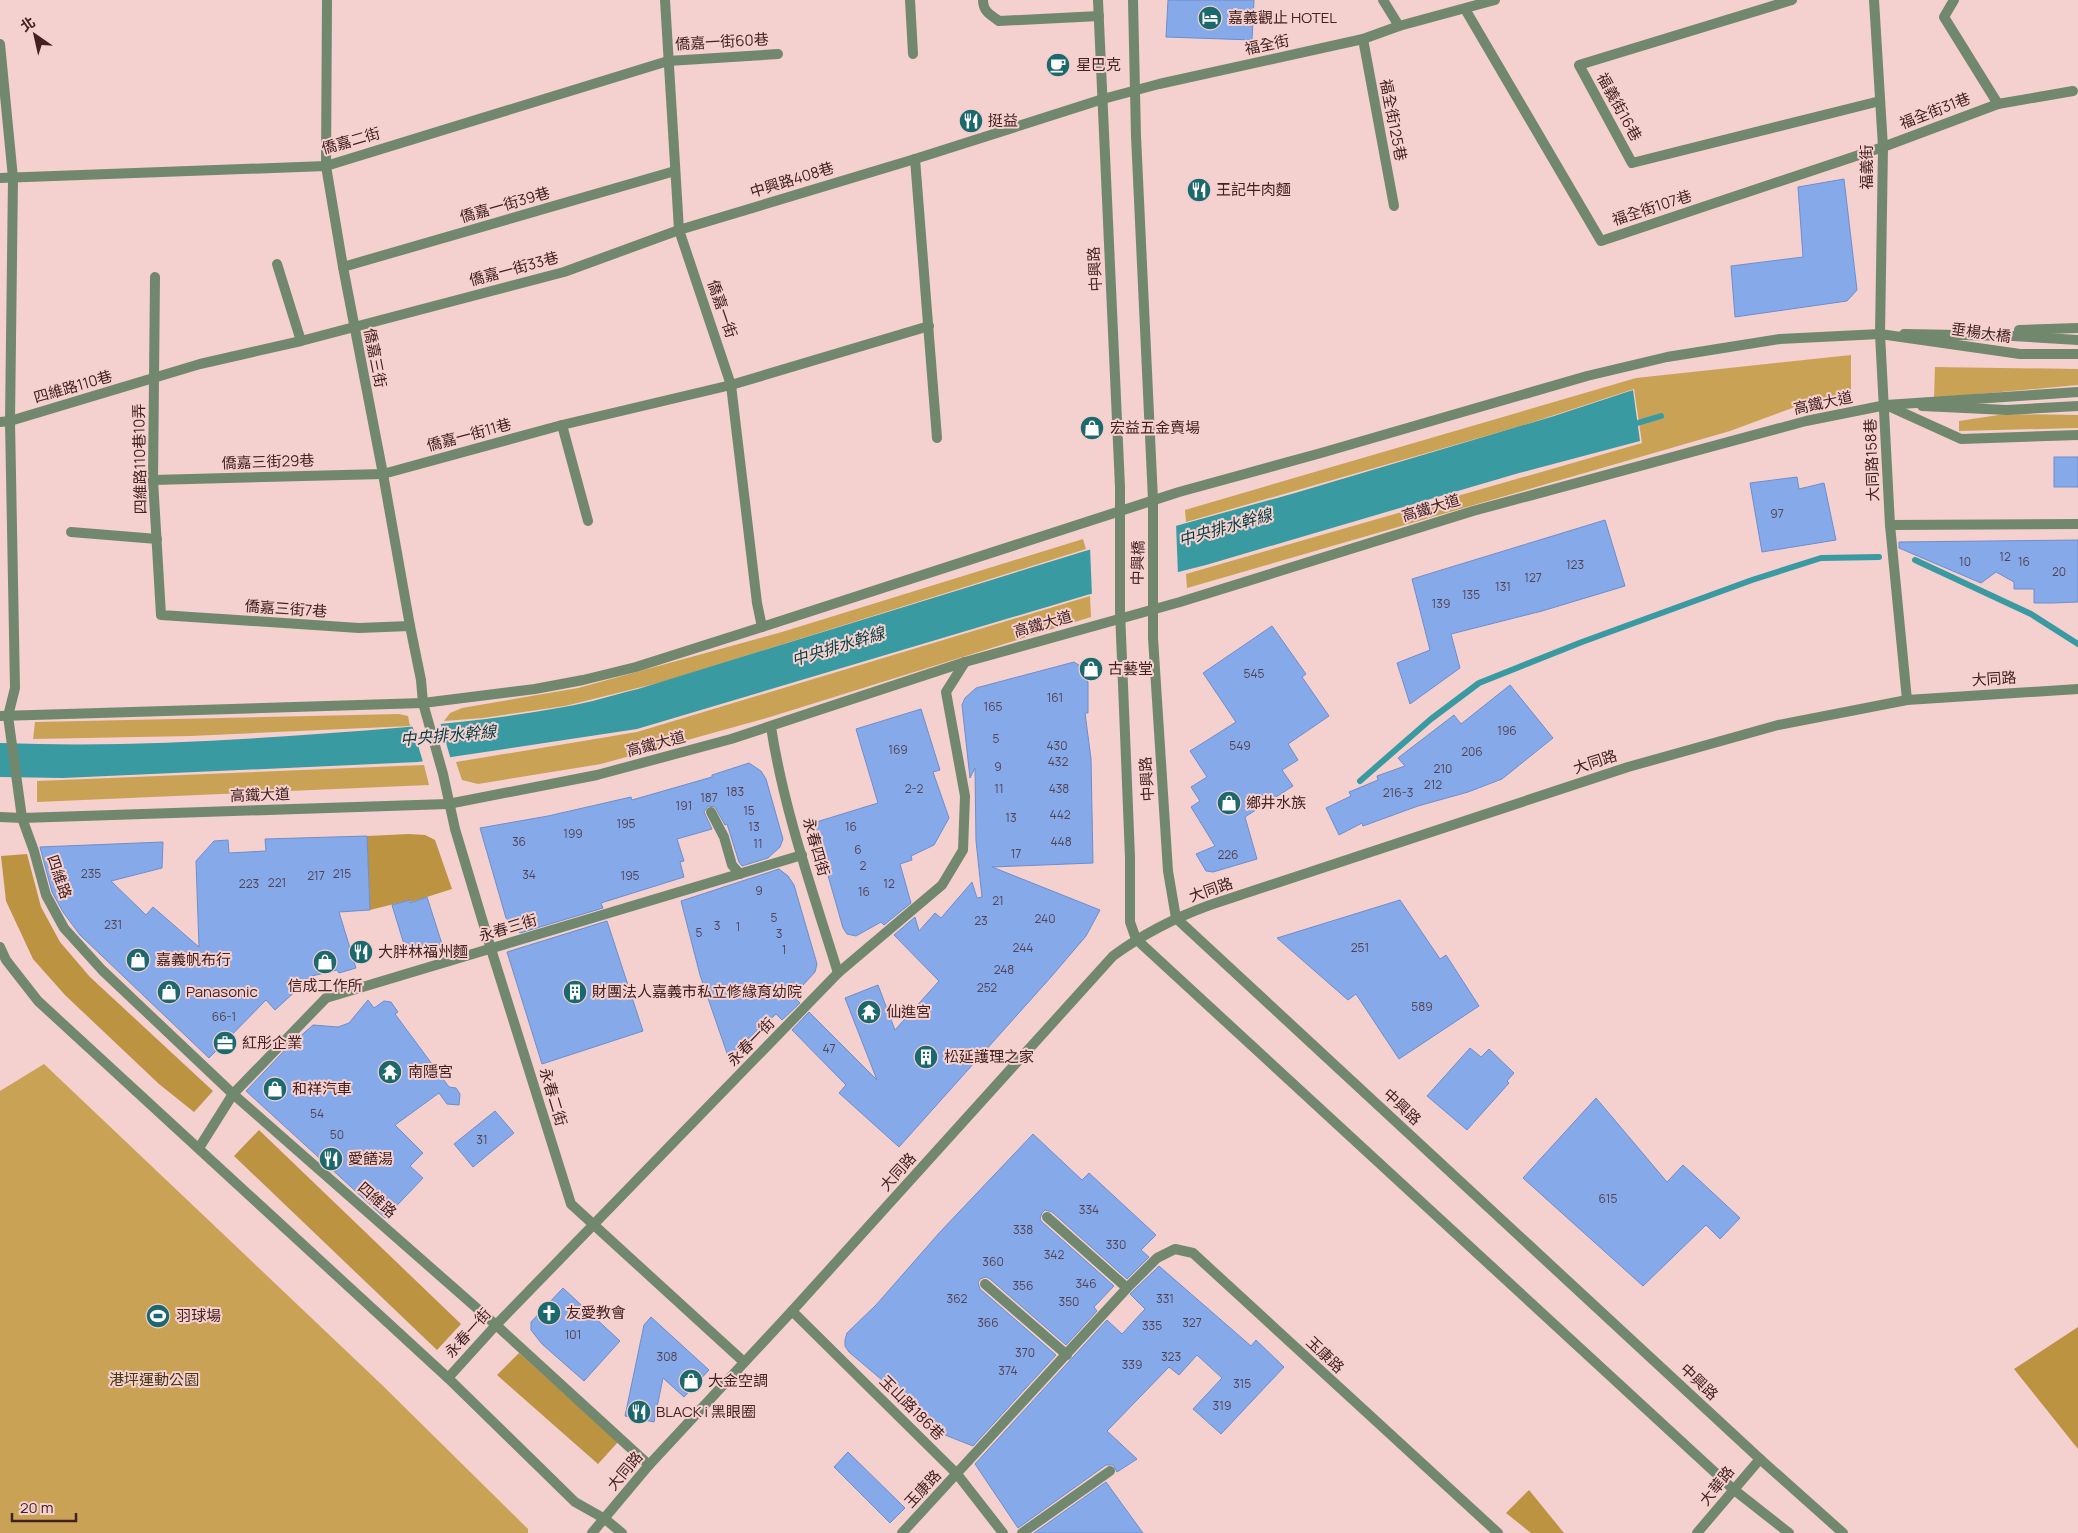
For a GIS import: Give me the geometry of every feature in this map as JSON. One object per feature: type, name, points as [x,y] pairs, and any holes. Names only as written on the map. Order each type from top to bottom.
[{"type":"street","name":"僑嘉三街","points":[[327,0],[326,166],[343,268],[421,680],[423,703],[443,774]]},
{"type":"street","name":"僑嘉一街","points":[[665,0],[679,230],[731,385],[757,603],[762,627]]},
{"type":"street","points":[[910,0],[913,54]]},
{"type":"street","points":[[983,0],[983,7],[999,21],[1099,16]]},
{"type":"street","name":"中興路","points":[[1098,0],[1121,538]]},
{"type":"street","points":[[1133,0],[1135,91],[1153,500]]},
{"type":"street","points":[[1383,0],[1399,26]]},
{"type":"street","name":"福全街","points":[[1103,99],[1159,84],[1363,39],[1399,26],[1495,0]]},
{"type":"street","name":"福義街16巷","points":[[1792,0],[1579,65],[1632,163],[1880,101]]},
{"type":"street","name":"福義街","points":[[1874,0],[1883,147],[1880,334]]},
{"type":"street","name":"福全街31巷","points":[[1954,0],[1944,16],[1998,104]]},
{"type":"street","name":"福全街107巷","points":[[1464,9],[1601,241],[1883,147]]},
{"type":"street","name":"福全街125巷","points":[[1363,39],[1394,206]]},
{"type":"street","name":"四維路","points":[[0,44],[13,178],[5,421],[15,688],[4,716],[20,797],[22,818],[34,851],[46,895],[64,928],[102,970],[233,1094],[496,1324],[649,1465]]},
{"type":"street","name":"僑嘉一街60巷","points":[[668,61],[778,54]]},
{"type":"street","name":"僑嘉二街","points":[[0,178],[326,166],[668,61]]},
{"type":"street","name":"福全街31巷","points":[[1883,147],[1998,104],[2073,91]]},
{"type":"street","name":"中興路408巷","points":[[679,230],[915,159],[1103,99]]},
{"type":"street","points":[[915,159],[937,438]]},
{"type":"street","name":"僑嘉一街39巷","points":[[343,268],[675,171]]},
{"type":"street","name":"僑嘉一街33巷","points":[[354,327],[564,272],[679,230]]},
{"type":"street","points":[[277,264],[301,341]]},
{"type":"street","points":[[154,378],[155,277]]},
{"type":"street","points":[[731,385],[929,326]]},
{"type":"street","name":"四維路110巷","points":[[5,421],[200,364],[354,327]]},
{"type":"street","points":[[4,716],[423,703],[535,689],[636,667],[1153,500],[1586,376],[1667,357],[1780,339],[2078,328]]},
{"type":"street","points":[[1880,334],[2013,336],[2078,340]]},
{"type":"street","name":"垂楊大橋","points":[[1880,334],[2020,354],[2078,354]]},
{"type":"street","name":"大同路158巷","points":[[1880,334],[1886,405],[1890,525],[1908,700]]},
{"type":"street","name":"四維路110巷10弄","points":[[154,378],[153,480],[161,616]]},
{"type":"street","name":"僑嘉一街11巷","points":[[383,474],[562,425],[731,385]]},
{"type":"street","points":[[1886,405],[2078,392]]},
{"type":"street","points":[[1886,405],[2007,410],[2078,406]]},
{"type":"street","points":[[1886,405],[1961,439],[2078,435]]},
{"type":"street","name":"高鐵大道","points":[[0,817],[22,818],[448,804],[597,775],[731,739],[965,662],[1473,511],[1806,421],[1886,405]]},
{"type":"street","points":[[562,425],[588,521]]},
{"type":"street","name":"僑嘉三街29巷","points":[[153,480],[383,474]]},
{"type":"street","name":"中興橋","points":[[1152,605],[1153,500]]},
{"type":"street","points":[[1890,525],[2078,524]]},
{"type":"street","points":[[71,532],[157,539]]},
{"type":"street","name":"中興橋","points":[[1120,615],[1121,538]]},
{"type":"street","name":"中興路","points":[[1152,605],[1168,871],[1176,918],[1842,1533]]},
{"type":"street","name":"中興路","points":[[1120,615],[1130,857],[1130,922],[1136,939]]},
{"type":"street","name":"僑嘉三街7巷","points":[[161,616],[359,628],[410,626]]},
{"type":"street","name":"永春一街","points":[[448,1378],[496,1324],[838,973],[942,885],[963,850],[965,796],[946,692],[965,662]]},
{"type":"street","name":"大同路","points":[[592,1533],[649,1465],[792,1311],[1113,956],[1136,939],[1176,918],[1628,767],[1778,725],[1908,700],[2078,688]]},
{"type":"street","name":"永春四街","points":[[770,727],[774,750],[802,855],[838,973]]},
{"type":"street","name":"永春二街","points":[[443,774],[448,804],[491,949],[571,1204],[744,1362]]},
{"type":"street","points":[[711,812],[724,837],[732,865],[740,874]]},
{"type":"street","name":"永春三街","points":[[199,1148],[233,1094],[326,998],[802,855]]},
{"type":"street","points":[[1136,939],[1733,1489],[1789,1533]]},
{"type":"street","points":[[0,947],[6,960],[38,1001],[448,1378],[575,1502],[605,1519],[622,1533]]},
{"type":"street","points":[[1047,1217],[1127,1288]]},
{"type":"street","name":"玉康路","points":[[902,1533],[1127,1288],[1157,1258],[1175,1249],[1193,1253],[1498,1533]]},
{"type":"street","points":[[985,1284],[1067,1355]]},
{"type":"street","name":"玉山路186巷","points":[[792,1311],[957,1474],[1003,1533]]},
{"type":"street","name":"大華路","points":[[1697,1533],[1760,1459]]},
{"type":"street","points":[[1022,1533],[1110,1471]]},
{"type":"green space","points":[[1851,355],[1851,393],[1803,404],[1730,431],[1187,588],[1186,574],[1642,443],[1634,389],[1524,425],[1186,522],[1185,510],[1636,378]]},
{"type":"green space","points":[[1935,367],[2078,369],[2078,385],[1934,398]]},
{"type":"green space","points":[[2005,414],[2078,415],[2078,428],[1959,431],[1959,421]]},
{"type":"green space","points":[[1083,539],[1086,549],[662,682],[565,706],[483,718],[444,721],[450,713],[462,708],[578,688],[782,632]]},
{"type":"green space","points":[[1090,596],[1091,617],[770,717],[601,764],[478,784],[462,780],[456,762],[637,732]]},
{"type":"green space","points":[[399,714],[408,716],[410,726],[191,736],[33,739],[35,722]]},
{"type":"green space","points":[[424,765],[429,785],[37,802],[37,781]]},
{"type":"green space","name":"港坪運動公園","points":[[44,1064],[381,1384],[528,1529],[528,1533],[0,1533],[0,1091]]},
{"type":"shaded area","points":[[425,835],[435,840],[452,889],[411,902],[410,900],[370,910],[367,836]]},
{"type":"shaded area","points":[[27,854],[41,907],[60,942],[90,977],[213,1091],[194,1112],[159,1084],[65,995],[33,959],[6,901],[1,856]]},
{"type":"shaded area","points":[[259,1130],[461,1324],[437,1350],[234,1156]]},
{"type":"shaded area","points":[[2078,1327],[2078,1449],[2014,1369]]},
{"type":"shaded area","points":[[519,1353],[618,1442],[598,1464],[497,1375]]},
{"type":"shaded area","points":[[1529,1490],[1564,1533],[1531,1533],[1506,1513]]},
{"type":"water","points":[[1633,390],[1640,441],[1519,473],[1206,565],[1087,595],[637,729],[418,762],[63,778],[0,777],[0,743],[119,744],[277,737],[472,721],[583,703],[638,689],[1085,551],[1295,493],[1554,416]]},
{"type":"pier","points":[[1176,523],[1178,575],[1092,596],[1090,547]]},
{"type":"pier","points":[[440,722],[451,760],[423,762],[412,725]]},
{"type":"building","name":"嘉義觀止 HOTEL","points":[[1168,0],[1254,0],[1252,40],[1166,37]]},
{"type":"building","points":[[1844,179],[1857,290],[1847,301],[1735,317],[1731,266],[1803,257],[1798,187]]},
{"type":"building","points":[[2054,457],[2078,457],[2078,487],[2054,487]]},
{"type":"building","points":[[1797,477],[1799,489],[1824,483],[1836,540],[1762,552],[1750,483]]},
{"type":"building","points":[[1605,520],[1625,586],[1542,611],[1451,634],[1460,668],[1410,704],[1397,663],[1430,650],[1412,579]]},
{"type":"building","points":[[2078,540],[2078,602],[2034,603],[2034,589],[2014,589],[2014,582],[1996,572],[1981,583],[1899,548],[1899,542]]},
{"type":"building","points":[[1272,626],[1306,674],[1302,677],[1329,716],[1288,744],[1298,760],[1282,770],[1293,786],[1245,817],[1257,859],[1213,872],[1206,871],[1196,854],[1215,846],[1191,807],[1200,801],[1191,787],[1207,777],[1190,751],[1236,722],[1203,673]]},
{"type":"building","points":[[1074,662],[1085,669],[1088,682],[1088,713],[1085,713],[1091,759],[1093,863],[992,867],[1100,910],[1086,936],[899,1147],[839,1093],[846,1085],[792,1030],[809,1012],[877,1080],[845,998],[878,985],[895,1030],[939,981],[894,935],[915,917],[919,931],[935,913],[941,918],[972,882],[977,898],[982,897],[976,841],[975,768],[970,778],[962,705],[965,698],[976,688]]},
{"type":"building","points":[[1510,685],[1553,738],[1502,779],[1363,826],[1362,823],[1339,835],[1326,808],[1351,796],[1349,792],[1378,780],[1377,776],[1405,766],[1398,758],[1454,715],[1461,724]]},
{"type":"building","points":[[921,709],[940,770],[933,772],[949,818],[934,845],[911,856],[912,860],[900,864],[911,903],[884,925],[881,922],[856,936],[847,934],[843,928],[813,823],[878,803],[856,729]]},
{"type":"building","points":[[749,763],[761,771],[766,779],[783,839],[780,847],[768,858],[742,866],[727,824],[725,825],[715,807],[708,806],[704,812],[712,829],[677,839],[684,861],[680,862],[684,877],[601,903],[603,908],[520,933],[506,918],[480,828],[548,816],[631,797],[632,800],[712,777],[712,775]]},
{"type":"building","points":[[367,836],[370,910],[339,912],[356,968],[339,973],[337,970],[312,976],[275,1010],[266,1000],[209,1058],[80,935],[63,912],[52,892],[40,847],[163,842],[162,868],[111,881],[146,915],[153,907],[199,947],[196,861],[214,841],[228,840],[229,853],[266,851],[265,839]]},
{"type":"building","points":[[779,869],[788,876],[794,885],[817,964],[815,972],[793,996],[800,1003],[782,1020],[776,1014],[761,1028],[761,1026],[729,1059],[700,975],[681,901]]},
{"type":"building","points":[[427,897],[442,944],[407,954],[392,905],[410,900],[410,903]]},
{"type":"building","points":[[1400,900],[1440,959],[1446,955],[1479,1006],[1399,1059],[1356,994],[1348,1000],[1277,938]]},
{"type":"building","name":"財團法人嘉義市私立修緣育幼院","points":[[607,921],[643,1031],[542,1064],[507,952]]},
{"type":"building","points":[[368,1000],[374,1008],[384,1001],[391,1002],[398,1012],[395,1014],[449,1087],[456,1088],[460,1094],[459,1105],[447,1104],[439,1093],[395,1125],[423,1153],[410,1166],[423,1178],[385,1218],[246,1091],[287,1048],[313,1025],[338,1027],[349,1023]]},
{"type":"building","points":[[1470,1048],[1481,1057],[1489,1049],[1514,1073],[1507,1081],[1509,1083],[1467,1130],[1427,1096]]},
{"type":"building","points":[[1596,1098],[1667,1182],[1683,1165],[1740,1218],[1720,1239],[1706,1225],[1643,1286],[1523,1178]]},
{"type":"building","points":[[495,1111],[514,1133],[473,1167],[454,1144]]},
{"type":"building","points":[[1033,1134],[1082,1180],[1089,1173],[1156,1235],[1141,1250],[1149,1257],[1127,1279],[1052,1212],[1045,1210],[1042,1213],[1040,1219],[1042,1222],[1114,1286],[1094,1307],[1097,1311],[1066,1345],[990,1279],[986,1277],[980,1279],[978,1283],[980,1289],[1056,1355],[973,1446],[945,1435],[849,1352],[845,1346],[845,1340],[847,1333],[876,1305],[940,1232]]},
{"type":"building","points":[[1159,1266],[1251,1346],[1256,1340],[1284,1367],[1221,1434],[1193,1409],[1222,1378],[1197,1355],[1179,1375],[1169,1367],[1107,1431],[1137,1459],[1117,1472],[1113,1465],[1106,1465],[1018,1528],[975,1464],[1107,1320],[1122,1334],[1145,1309],[1130,1294]]},
{"type":"building","points":[[563,1288],[620,1341],[584,1381],[542,1344],[531,1330],[531,1322]]},
{"type":"building","points":[[651,1317],[709,1370],[684,1397],[663,1378],[654,1422],[625,1416],[644,1325]]},
{"type":"building","points":[[848,1452],[905,1508],[890,1523],[834,1467]]},
{"type":"building","points":[[1106,1482],[1143,1533],[1034,1533]]},
{"type":"waterway","name":"中央排水幹線","points":[[1631,425],[1661,416]]},
{"type":"waterway","points":[[1360,781],[1431,719],[1479,683],[1582,642],[1752,580],[1821,558],[1879,557]]},
{"type":"waterway","points":[[1915,560],[2031,614],[2078,644]]},
{"type":"place","name":"嘉義觀止 HOTEL","points":[[1210,18]]},
{"type":"place","name":"星巴克","points":[[1058,65]]},
{"type":"place","name":"挺益","points":[[971,121]]},
{"type":"place","name":"王記牛肉麵","points":[[1199,190]]},
{"type":"place","name":"宏益五金賣場","points":[[1092,428]]},
{"type":"place","name":"古藝堂","points":[[1091,669]]},
{"type":"place","name":"鄉井水族","points":[[1229,803]]},
{"type":"place","name":"大胖林福州麵","points":[[361,952]]},
{"type":"place","name":"嘉義帆布行","points":[[138,960]]},
{"type":"place","name":"信成工作所","points":[[325,962]]},
{"type":"place","name":"Panasonic","points":[[169,992]]},
{"type":"place","name":"財團法人嘉義市私立修緣育幼院","points":[[575,992]]},
{"type":"place","name":"仙進宮","points":[[869,1012]]},
{"type":"place","name":"紅彤企業","points":[[225,1043]]},
{"type":"place","name":"松延護理之家","points":[[926,1057]]},
{"type":"place","name":"南隱宮","points":[[390,1072]]},
{"type":"place","name":"和祥汽車","points":[[275,1089]]},
{"type":"place","name":"愛饍湯","points":[[331,1159]]},
{"type":"place","name":"友愛教會","points":[[549,1313]]},
{"type":"place","name":"羽球場","points":[[158,1316]]},
{"type":"place","name":"大金空調","points":[[691,1381]]},
{"type":"place","name":"BLACK i 黑眼圈","points":[[639,1412]]}]
